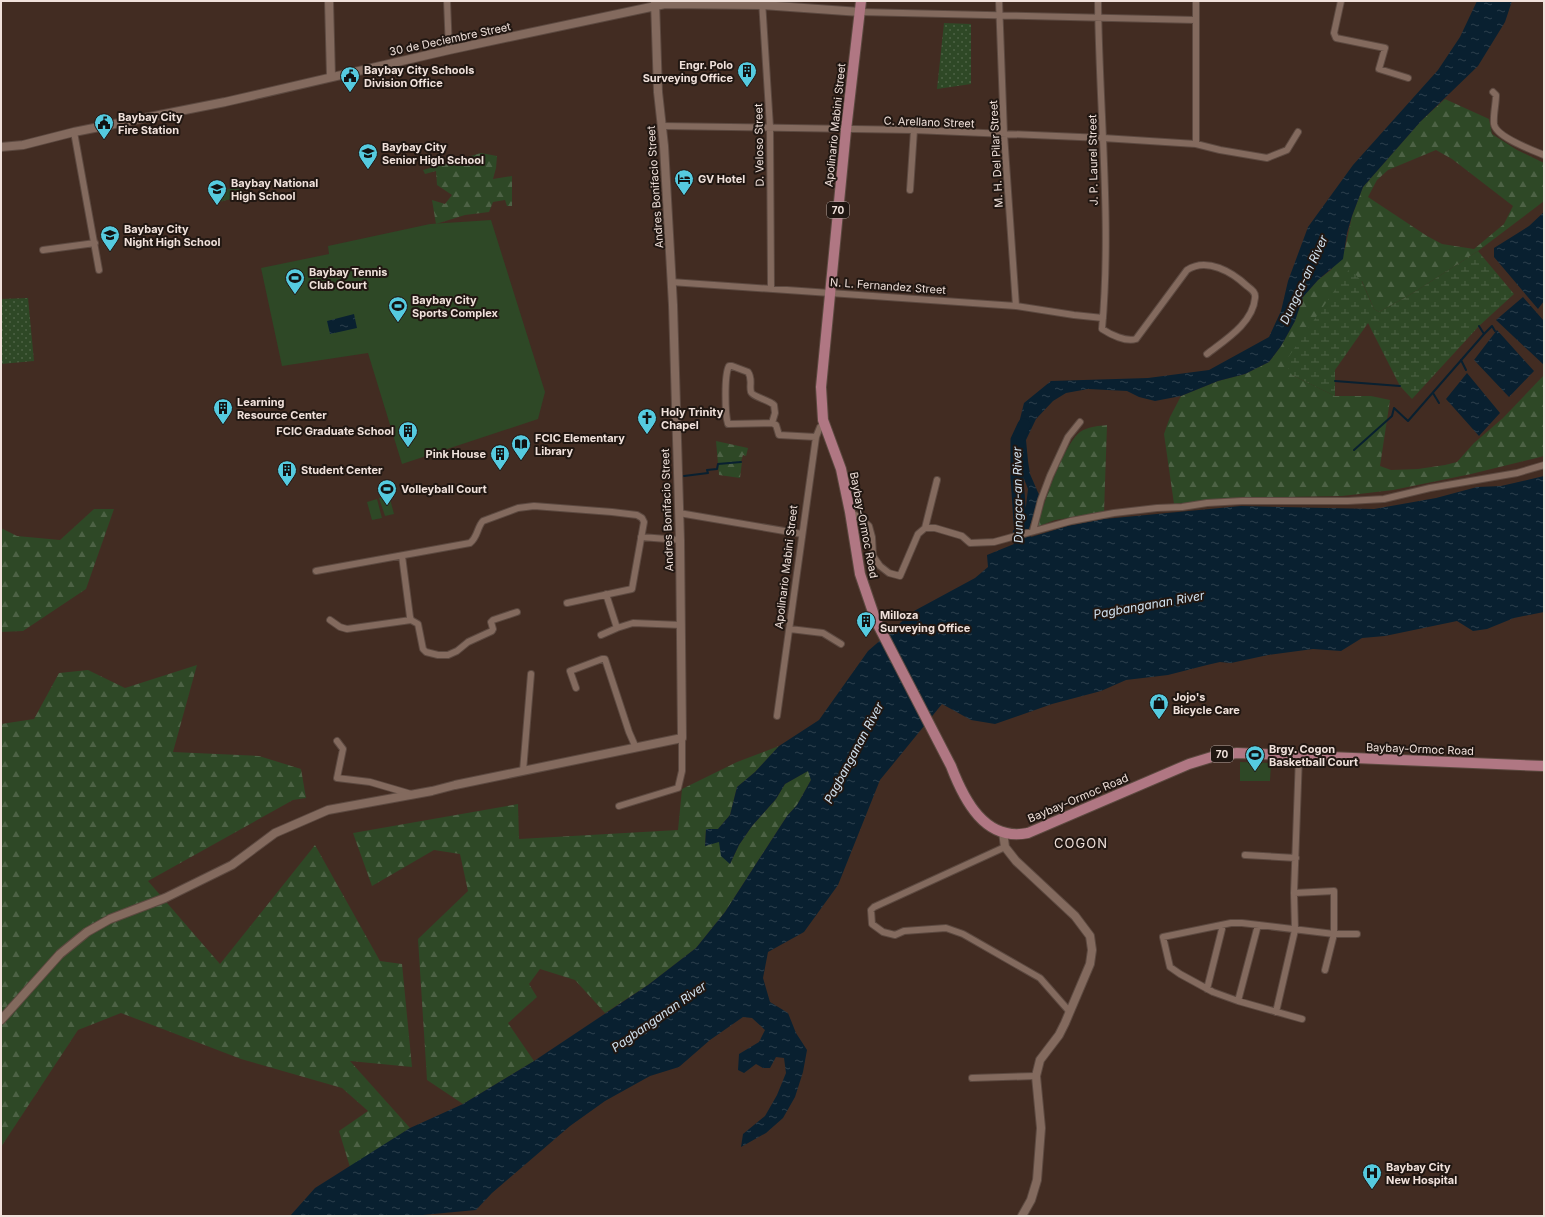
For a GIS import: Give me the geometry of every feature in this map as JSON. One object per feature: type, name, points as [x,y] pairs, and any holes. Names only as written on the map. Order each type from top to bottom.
[{"type":"main road","name":"Apolinario Mabini Street","points":[[824,422],[821,387],[846,130],[862,1]]},
{"type":"main road","name":"Baybay-Ormoc Road","points":[[824,422],[841,469],[860,574],[876,621],[951,766],[959,786],[975,812],[986,823],[1003,832],[1014,835],[1028,833],[1189,764],[1215,756],[1237,753],[1544,766]]},
{"type":"street","points":[[329,1],[330,77]]},
{"type":"street","points":[[447,1],[449,50]]},
{"type":"street","name":"M. H. Del Pilar Street","points":[[999,1],[1004,134],[1016,306]]},
{"type":"street","name":"J. P. Laurel Street","points":[[1098,1],[1106,281],[1103,318]]},
{"type":"street","points":[[1196,1],[1196,144]]},
{"type":"street","points":[[1341,1],[1334,33],[1336,38],[1385,48],[1379,69],[1408,78]]},
{"type":"street","name":"30 de Deciembre Street","points":[[1,147],[23,145],[74,132],[217,103],[656,4],[762,3],[860,12]]},
{"type":"street","name":"D. Veloso Street","points":[[762,3],[770,127],[771,288]]},
{"type":"street","name":"Andres Bonifacio Street","points":[[619,806],[678,788],[682,771],[680,540],[671,282],[662,126],[658,92],[656,4]]},
{"type":"street","points":[[860,12],[1196,20]]},
{"type":"street","points":[[1493,92],[1496,95],[1494,124],[1496,128],[1503,135],[1544,155]]},
{"type":"street","name":"C. Arellano Street","points":[[662,126],[914,130],[1103,138],[1196,144],[1220,150],[1267,158],[1287,150],[1298,132]]},
{"type":"street","points":[[910,190],[914,130]]},
{"type":"street","points":[[74,132],[99,270]]},
{"type":"street","points":[[43,250],[95,243]]},
{"type":"street","points":[[1103,318],[1102,329],[1106,332],[1124,339],[1136,339],[1187,270],[1192,266],[1214,266],[1225,269],[1238,277],[1253,291],[1256,296],[1246,321],[1207,354]]},
{"type":"street","name":"N. L. Fernandez Street","points":[[671,282],[1016,306],[1103,318]]},
{"type":"street","points":[[772,423],[775,413],[774,405],[750,391],[751,378],[748,372],[729,366],[726,376],[726,406],[728,424],[772,423],[776,425],[779,435],[816,437]]},
{"type":"street","name":"Apolinario Mabini Street","points":[[778,716],[816,437],[824,422]]},
{"type":"street","points":[[1031,532],[1050,476],[1068,437],[1080,422]]},
{"type":"street","points":[[925,528],[935,528],[962,536],[970,543],[994,542],[1071,521],[1114,513],[1182,507],[1207,503],[1242,501],[1348,501],[1384,499],[1430,488],[1517,473],[1544,465]]},
{"type":"street","points":[[850,512],[859,517],[869,526],[872,537],[872,556],[880,566],[889,573],[900,576],[918,534],[925,528],[937,480]]},
{"type":"street","points":[[316,572],[470,543],[475,538],[479,526],[483,521],[518,508],[530,506],[612,512],[640,516],[644,522],[633,588],[630,590],[567,603]]},
{"type":"street","points":[[679,512],[802,534]]},
{"type":"street","points":[[641,537],[680,540]]},
{"type":"street","points":[[402,556],[411,620]]},
{"type":"street","points":[[606,594],[617,628]]},
{"type":"street","points":[[330,620],[342,628],[349,629],[411,620],[418,624],[423,650],[428,653],[443,656],[452,653],[468,642],[492,631],[491,622],[493,620],[517,612]]},
{"type":"street","points":[[601,635],[633,623],[681,625]]},
{"type":"street","points":[[790,628],[823,633],[841,644]]},
{"type":"street","points":[[576,688],[570,671],[605,659],[629,732],[636,748]]},
{"type":"street","points":[[522,771],[532,674]]},
{"type":"street","points":[[1,1020],[60,954],[88,932],[110,919],[165,898],[232,865],[275,833],[328,810],[682,738]]},
{"type":"street","points":[[337,741],[343,748],[337,778],[370,782],[412,794]]},
{"type":"street","points":[[1276,1012],[1295,930],[1294,893],[1299,756]]},
{"type":"street","points":[[1003,832],[1005,847],[1016,861],[1075,916],[1090,936],[1092,950],[1090,964],[1060,1035],[1040,1060],[1036,1076],[1041,1128],[1037,1175],[1034,1190],[1022,1216]]},
{"type":"street","points":[[1005,847],[874,907],[871,910],[872,924],[883,932],[895,935],[904,931],[946,928],[963,934],[1040,978],[1069,1011]]},
{"type":"street","points":[[1245,855],[1296,858]]},
{"type":"street","points":[[1294,893],[1334,891],[1334,934],[1325,970]]},
{"type":"street","points":[[1302,1019],[1238,1001],[1207,989],[1180,974],[1170,967],[1163,936],[1242,923],[1334,934],[1358,934]]},
{"type":"street","points":[[1207,989],[1223,925]]},
{"type":"street","points":[[1238,1001],[1258,925]]},
{"type":"street","points":[[972,1078],[1036,1076]]},
{"type":"green space","points":[[944,23],[971,24],[971,84],[937,89]]},
{"type":"green space","points":[[1445,99],[1489,119],[1492,134],[1517,150],[1544,163],[1544,201],[1478,251],[1413,293],[1379,312],[1374,309],[1362,281],[1292,375],[1335,396],[1371,396],[1390,400],[1380,466],[1391,470],[1418,469],[1457,462],[1474,443],[1503,418],[1544,375],[1544,456],[1471,474],[1393,490],[1342,496],[1233,498],[1174,504],[1164,434],[1170,417],[1181,396],[1218,381],[1245,374],[1269,362],[1281,346],[1295,321],[1303,297],[1318,280],[1331,270],[1345,249],[1352,216],[1363,187],[1421,121]],"holes":[[[1436,150],[1452,159],[1513,206],[1504,224],[1474,249],[1442,244],[1427,236],[1368,197],[1377,180],[1388,170]]]},
{"type":"green space","points":[[481,153],[497,156],[493,179],[512,176],[512,206],[507,206],[505,200],[493,202],[489,212],[465,215],[436,224],[432,200],[445,204],[452,195],[437,185],[436,171],[425,174],[423,170]]},
{"type":"green space","points":[[241,186],[243,196],[219,202],[216,192]]},
{"type":"green space","name":"Baybay City Sports Complex","points":[[491,220],[545,392],[538,419],[402,464],[368,353],[282,366],[261,268],[329,254],[328,246],[430,224]]},
{"type":"green space","points":[[1478,251],[1514,294],[1479,326],[1412,399],[1400,386],[1368,323],[1335,370],[1335,396],[1292,375],[1285,362],[1350,268],[1362,282],[1374,309],[1379,312],[1413,293]]},
{"type":"green space","points":[[28,298],[34,361],[1,364],[1,299]]},
{"type":"green space","points":[[1107,425],[1104,513],[1055,520],[1037,527],[1054,476],[1067,449],[1080,432],[1093,427]]},
{"type":"green space","points":[[716,441],[748,448],[746,456],[743,455],[741,461],[740,478],[719,475]]},
{"type":"green space","name":"Volleyball Court","points":[[389,495],[394,514],[385,516],[379,498]]},
{"type":"green space","name":"Volleyball Court","points":[[377,499],[382,518],[372,520],[367,502]]},
{"type":"green space","points":[[94,509],[114,509],[86,589],[23,631],[1,632],[1,528],[17,536],[60,540]]},
{"type":"green space","points":[[197,665],[173,752],[259,756],[301,769],[306,798],[293,800],[148,881],[220,964],[315,845],[380,961],[402,964],[412,1067],[350,1061],[410,1128],[350,1167],[339,1131],[368,1111],[342,1088],[241,1059],[121,1013],[78,1030],[1,1147],[1,724],[34,719],[59,673],[88,670],[125,688]]},
{"type":"green space","points":[[779,746],[755,772],[737,787],[730,815],[718,829],[706,829],[705,846],[719,841],[730,864],[739,845],[752,826],[776,799],[785,784],[809,770],[811,780],[797,805],[787,816],[725,912],[696,948],[648,985],[605,1013],[575,980],[540,969],[529,984],[537,997],[508,1023],[534,1061],[463,1104],[427,1080],[418,939],[468,891],[460,854],[434,850],[372,886],[353,833],[518,804],[519,839],[678,830],[682,789],[737,762]]},
{"type":"green space","name":"Brgy. Cogon Basketball Court","points":[[1240,762],[1271,763],[1270,781],[1240,781]]},
{"type":"water","name":"Pagbanganan River","points":[[1477,1],[1512,1],[1505,22],[1478,66],[1421,121],[1363,187],[1347,233],[1343,259],[1318,280],[1303,297],[1295,321],[1281,346],[1269,362],[1245,374],[1218,381],[1181,396],[1155,401],[1139,397],[1127,391],[1088,389],[1066,393],[1053,401],[1036,419],[1026,440],[1030,474],[1040,497],[1028,531],[1031,537],[1068,526],[1104,519],[1241,506],[1374,509],[1436,498],[1477,487],[1501,486],[1544,476],[1544,612],[1514,618],[1487,629],[1473,631],[1457,621],[1385,636],[1362,638],[1341,651],[1313,649],[1268,655],[1231,663],[1220,662],[1168,675],[1126,680],[1101,691],[1052,704],[995,724],[971,720],[942,704],[880,780],[838,885],[804,932],[768,952],[763,978],[770,1002],[788,1013],[796,1033],[807,1050],[803,1072],[795,1097],[783,1118],[766,1133],[741,1147],[743,1134],[765,1116],[777,1095],[786,1073],[784,1058],[776,1057],[770,1068],[763,1068],[756,1064],[744,1073],[738,1070],[739,1054],[759,1042],[765,1030],[752,1018],[743,1017],[710,1040],[679,1067],[650,1076],[605,1101],[570,1126],[492,1193],[476,1210],[412,1216],[290,1216],[315,1188],[410,1128],[463,1104],[534,1061],[648,985],[696,948],[725,912],[787,816],[797,805],[811,780],[808,771],[785,784],[776,799],[752,826],[739,845],[730,864],[721,856],[719,842],[705,846],[706,829],[718,829],[730,815],[737,787],[755,772],[779,746],[819,720],[868,651],[914,611],[975,578],[988,567],[987,555],[1014,544],[1012,540],[1013,531],[1026,506],[1028,489],[1019,466],[1016,435],[1024,403],[1051,381],[1148,378],[1209,370],[1269,337],[1281,311],[1288,281],[1308,227],[1353,165],[1438,70],[1460,37]]},
{"type":"water","points":[[1544,212],[1544,301],[1538,309],[1494,257],[1494,248],[1529,226]]},
{"type":"water","points":[[1523,297],[1544,321],[1544,365],[1496,320]]},
{"type":"water","points":[[354,314],[357,328],[330,334],[327,321]]},
{"type":"water","points":[[1497,330],[1534,371],[1509,397],[1474,360]]},
{"type":"water","points":[[1467,373],[1500,413],[1479,436],[1446,399]]},
{"type":"waterway","points":[[1354,450],[1392,416],[1394,408],[1408,421],[1484,334],[1479,326]]},
{"type":"waterway","points":[[1484,334],[1492,326],[1495,331]]},
{"type":"waterway","points":[[1461,360],[1466,370]]},
{"type":"waterway","points":[[1335,381],[1400,386]]},
{"type":"waterway","points":[[1433,393],[1439,403]]},
{"type":"waterway","name":"Dungca-an River","points":[[1021,536],[1017,477],[1017,440],[1024,425]]},
{"type":"waterway","points":[[684,476],[708,473],[707,470],[717,469],[718,464],[741,462]]},
{"type":"place","name":"Engr. Polo Surveying Office","points":[[747,88]]},
{"type":"place","name":"Baybay City Schools Division Office","points":[[350,93]]},
{"type":"place","name":"Baybay City Fire Station","points":[[104,140]]},
{"type":"place","name":"Baybay City Senior High School","points":[[368,170]]},
{"type":"place","name":"GV Hotel","points":[[684,196]]},
{"type":"place","name":"Baybay National High School","points":[[217,206]]},
{"type":"place","name":"Baybay City Night High School","points":[[110,252]]},
{"type":"place","name":"Baybay Tennis Club Court","points":[[295,295]]},
{"type":"place","name":"Baybay City Sports Complex","points":[[398,323]]},
{"type":"place","name":"Learning Resource Center","points":[[223,425]]},
{"type":"place","name":"Holy Trinity Chapel","points":[[647,435]]},
{"type":"place","name":"FCIC Graduate School","points":[[408,448]]},
{"type":"place","name":"FCIC Elementary Library","points":[[521,461]]},
{"type":"place","name":"Pink House","points":[[500,471]]},
{"type":"place","name":"Student Center","points":[[287,487]]},
{"type":"place","name":"Volleyball Court","points":[[387,506]]},
{"type":"place","name":"Milloza Surveying Office","points":[[866,638]]},
{"type":"place","name":"Jojo's Bicycle Care","points":[[1159,720]]},
{"type":"place","name":"Brgy. Cogon Basketball Court","points":[[1255,772]]},
{"type":"place","name":"Baybay City New Hospital","points":[[1372,1190]]},
{"type":"district","name":"COGON","points":[[1081,843]]}]
